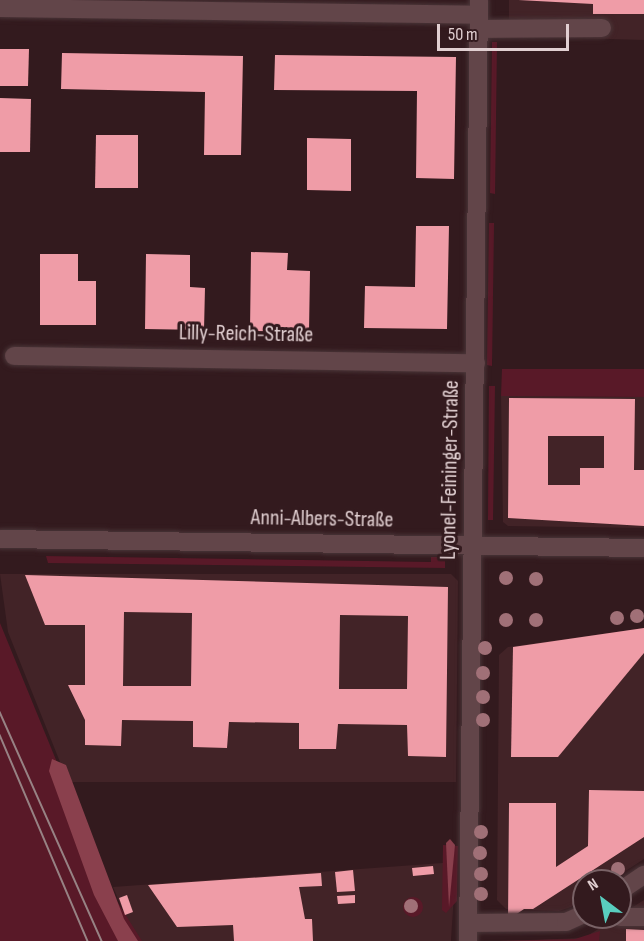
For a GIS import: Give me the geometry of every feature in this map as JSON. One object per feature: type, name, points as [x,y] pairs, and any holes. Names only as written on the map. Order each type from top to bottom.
[{"type":"street","points":[[0,8],[479,14],[602,28]]},
{"type":"street","name":"Lyonel-Feininger-Straße","points":[[468,932],[472,545],[477,363],[479,14]]},
{"type":"street","name":"Lilly-Reich-Straße","points":[[14,356],[477,363]]},
{"type":"street","name":"Anni-Albers-Straße","points":[[0,539],[644,548]]},
{"type":"street","points":[[468,932],[566,922],[572,919]]},
{"type":"shaded area","points":[[509,0],[644,0],[644,40],[509,36]]},
{"type":"shaded area","points":[[492,42],[497,42],[495,194],[490,193]]},
{"type":"shaded area","points":[[489,223],[494,223],[492,366],[487,365]]},
{"type":"shaded area","points":[[502,369],[644,369],[644,397],[501,396]]},
{"type":"shaded area","points":[[489,386],[495,386],[493,520],[488,520]]},
{"type":"shaded area","points":[[501,396],[644,397],[644,528],[508,526],[503,522]]},
{"type":"shaded area","points":[[46,556],[431,562],[431,557],[445,557],[445,568],[48,563]]},
{"type":"shaded area","points":[[0,574],[451,574],[458,581],[456,782],[68,782],[8,632]]},
{"type":"shaded area","points":[[0,623],[108,887],[142,941],[0,941]]},
{"type":"shaded area","points":[[644,628],[644,859],[629,869],[572,869],[572,906],[559,911],[506,909],[497,900],[499,655],[508,647]]},
{"type":"shaded area","points":[[52,759],[66,765],[124,919],[138,941],[118,941],[94,895],[49,771]]},
{"type":"shaded area","points":[[450,839],[455,845],[449,907],[446,843]]},
{"type":"shaded area","points":[[443,845],[458,846],[457,901],[446,913],[442,910]]},
{"type":"shaded area","points":[[456,862],[451,941],[136,941],[113,887]]},
{"type":"shaded area","points":[[409,897],[417,897],[423,903],[423,911],[417,917],[409,917],[403,911],[403,903]]},
{"type":"shaded area","points":[[644,900],[644,941],[498,941],[584,938],[598,929],[632,929],[632,908]]},
{"type":"shaded area","points":[[600,931],[599,941],[497,941],[575,939]]},
{"type":"building","points":[[518,0],[644,0],[644,14],[593,14],[593,4]]},
{"type":"building","points":[[0,49],[29,49],[28,86],[0,86]]},
{"type":"building","points":[[62,53],[243,56],[241,155],[204,155],[205,92],[61,89]]},
{"type":"building","points":[[275,55],[456,57],[454,179],[416,178],[417,91],[274,90]]},
{"type":"building","points":[[0,98],[31,99],[30,152],[0,152]]},
{"type":"building","points":[[96,135],[138,135],[138,188],[95,188]]},
{"type":"building","points":[[307,138],[351,139],[351,191],[307,190]]},
{"type":"building","points":[[416,226],[449,226],[447,329],[364,328],[365,286],[415,287]]},
{"type":"building","points":[[251,252],[288,253],[287,270],[310,271],[309,332],[250,331]]},
{"type":"building","points":[[40,254],[78,254],[78,281],[96,281],[96,325],[40,325]]},
{"type":"building","points":[[146,254],[190,255],[190,287],[205,288],[204,330],[145,329]]},
{"type":"building","points":[[509,398],[635,399],[634,470],[644,470],[644,526],[508,518]],"holes":[[[548,436],[604,436],[604,468],[580,468],[580,485],[548,485]]]},
{"type":"building","points":[[25,575],[448,587],[446,757],[408,756],[407,725],[338,724],[336,749],[299,749],[299,723],[229,722],[227,748],[193,747],[193,721],[122,720],[121,746],[85,745],[85,720],[68,685],[85,685],[85,625],[45,625]],"holes":[[[124,612],[192,613],[191,686],[123,686]],[[340,615],[408,616],[407,689],[339,689]]]},
{"type":"building","points":[[644,628],[644,653],[558,757],[511,757],[513,647]]},
{"type":"building","points":[[589,790],[644,791],[644,837],[595,869],[572,869],[572,884],[533,909],[524,909],[508,920],[509,803],[556,803],[556,867],[588,846]]},
{"type":"building","points":[[433,866],[434,874],[413,876],[412,868]]},
{"type":"building","points":[[353,870],[355,891],[337,892],[335,872]]},
{"type":"building","points":[[321,873],[322,886],[299,887],[305,919],[312,919],[313,941],[234,941],[233,925],[177,927],[148,885]]},
{"type":"building","points":[[127,895],[133,912],[125,915],[119,898]]},
{"type":"building","points":[[355,895],[355,903],[338,904],[337,896]]},
{"type":"building","points":[[626,929],[644,930],[644,941],[626,941]]},
{"type":"tram line","points":[[0,712],[102,941]]},
{"type":"tram line","points":[[0,735],[88,941]]}]
